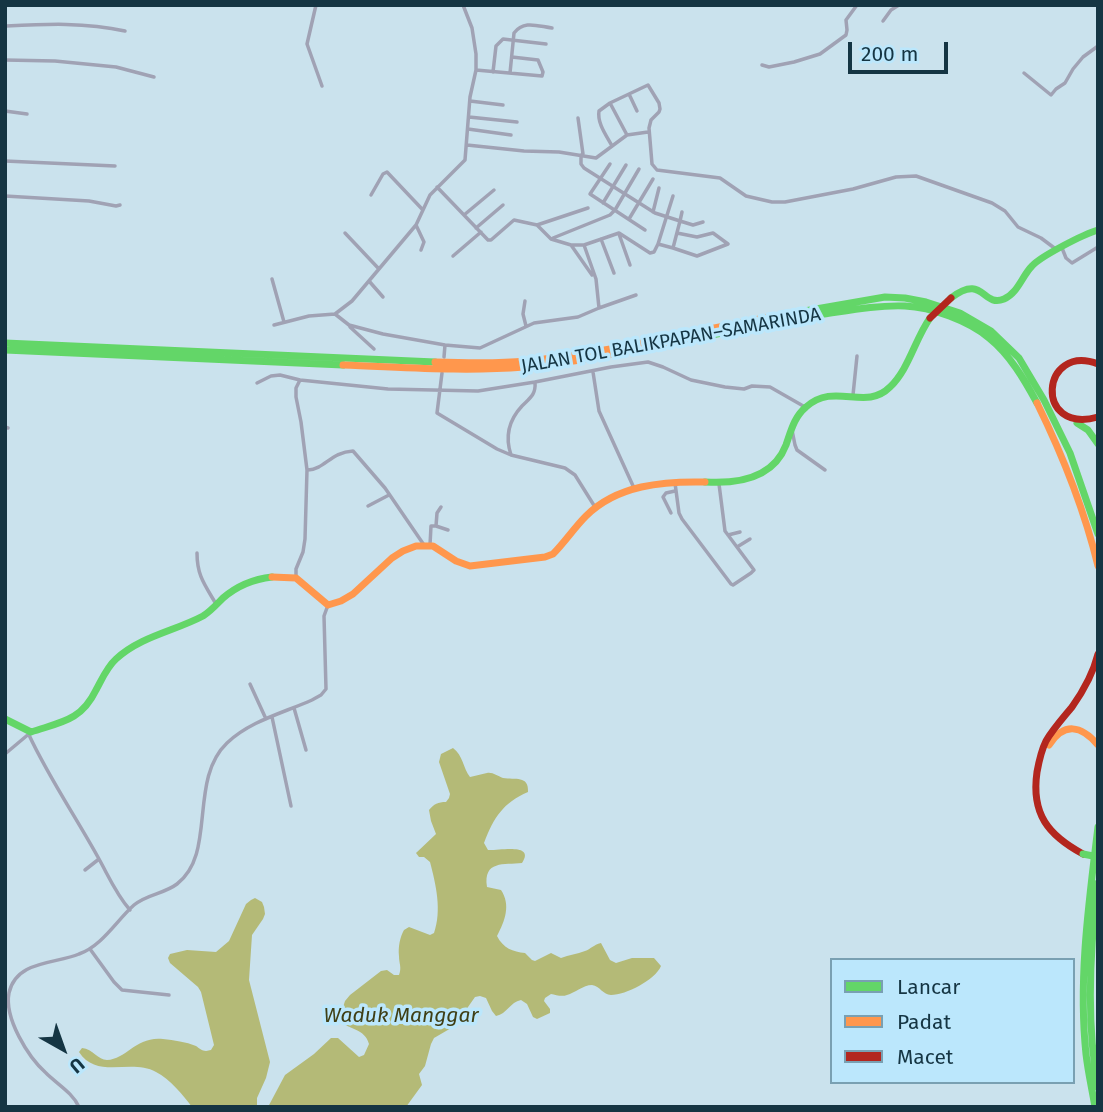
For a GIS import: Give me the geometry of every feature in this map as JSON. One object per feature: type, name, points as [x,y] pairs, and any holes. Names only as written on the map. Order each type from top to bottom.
[{"type":"main road","points":[[5,719],[30,733],[76,717],[89,703],[105,673],[118,658],[155,635],[206,614],[232,591],[246,583],[281,576],[296,578],[328,605],[356,593],[389,560],[410,548],[427,545],[442,550],[469,566],[545,557],[557,550],[595,507],[634,488],[675,487],[705,482],[719,484],[753,478],[770,468],[782,455],[797,417],[805,407],[825,395],[839,394],[872,399],[890,388],[930,318],[960,290],[968,287],[994,299],[1004,299],[1040,259],[1098,230]]},
{"type":"main road","name":"JALAN TOL BALIKPAPAN–SAMARINDA","points":[[5,343],[465,363],[523,361],[574,355],[885,297],[905,298],[942,306],[975,321],[1000,339],[1019,358],[1044,400],[1070,453],[1098,534]]},
{"type":"main road","name":"JALAN TOL BALIKPAPAN–SAMARINDA","points":[[5,350],[465,369],[524,368],[870,307],[922,308],[971,326],[994,342],[1012,362],[1037,402],[1062,454],[1098,566]]},
{"type":"main road","points":[[1098,365],[1086,360],[1064,366],[1056,373],[1051,390],[1058,410],[1088,430],[1098,444]]},
{"type":"main road","points":[[1067,418],[1083,421],[1098,416]]},
{"type":"main road","points":[[1098,654],[1087,686],[1047,738],[1035,780],[1036,803],[1046,825],[1063,843],[1098,855]]},
{"type":"main road","points":[[1084,852],[1065,839],[1049,822],[1040,801],[1039,780],[1045,753],[1051,740],[1059,733],[1079,729],[1098,745]]},
{"type":"main road","points":[[1095,1107],[1085,1045],[1084,1013],[1090,897],[1098,827]]},
{"type":"main road","points":[[1098,883],[1091,988],[1091,1045],[1098,1087]]},
{"type":"main road","points":[[1091,988],[1098,940]]},
{"type":"street","points":[[316,5],[307,44],[322,86]]},
{"type":"street","points":[[274,325],[309,316],[335,314],[358,295],[416,225],[430,195],[463,162],[476,70],[472,28],[463,5]]},
{"type":"street","points":[[762,65],[769,67],[820,54],[846,35],[846,20],[857,5]]},
{"type":"street","points":[[883,21],[891,10],[898,6]]},
{"type":"street","points":[[5,26],[65,24],[105,27],[125,32]]},
{"type":"street","points":[[510,74],[515,31],[524,24],[552,28]]},
{"type":"street","points":[[493,72],[496,46],[503,39],[545,44]]},
{"type":"street","points":[[1024,73],[1051,95],[1065,83],[1083,57],[1098,47]]},
{"type":"street","points":[[476,70],[538,77],[543,74],[538,60],[512,57]]},
{"type":"street","points":[[5,60],[55,61],[116,67],[154,77]]},
{"type":"street","points":[[612,146],[601,125],[599,111],[603,106],[646,85],[652,89],[660,110],[651,120],[649,132],[652,164],[657,170],[720,178],[746,196],[772,202],[853,189],[896,177],[916,176],[992,203],[1005,211],[1018,227],[1060,249],[1072,263],[1098,247]]},
{"type":"street","points":[[629,94],[637,111]]},
{"type":"street","points":[[470,101],[503,105]]},
{"type":"street","points":[[610,103],[627,135]]},
{"type":"street","points":[[5,111],[27,114]]},
{"type":"street","points":[[469,117],[517,122]]},
{"type":"street","points":[[578,118],[583,166],[653,212],[693,225],[703,222]]},
{"type":"street","points":[[468,129],[512,135]]},
{"type":"street","points":[[467,145],[596,158],[627,135],[649,132]]},
{"type":"street","points":[[5,161],[115,166]]},
{"type":"street","points":[[610,164],[590,193],[645,230]]},
{"type":"street","points":[[603,203],[626,165]]},
{"type":"street","points":[[551,239],[605,218],[615,211],[639,169]]},
{"type":"street","points":[[371,195],[383,174],[387,172],[422,209]]},
{"type":"street","points":[[629,219],[653,179]]},
{"type":"street","points":[[437,187],[490,240],[513,221],[537,225],[588,208]]},
{"type":"street","points":[[653,212],[659,188]]},
{"type":"street","points":[[464,215],[494,190]]},
{"type":"street","points":[[619,233],[650,253],[654,252],[673,195]]},
{"type":"street","points":[[5,196],[120,205]]},
{"type":"street","points":[[476,228],[503,205]]},
{"type":"street","points":[[673,248],[682,212]]},
{"type":"street","points":[[416,225],[424,242],[421,250]]},
{"type":"street","points":[[537,225],[551,239],[571,244],[584,245],[619,233]]},
{"type":"street","points":[[453,256],[481,232]]},
{"type":"street","points":[[345,233],[379,269]]},
{"type":"street","points":[[619,233],[630,265]]},
{"type":"street","points":[[658,244],[695,256],[728,244],[713,233],[697,237],[677,233]]},
{"type":"street","points":[[601,239],[614,273]]},
{"type":"street","points":[[571,244],[596,279]]},
{"type":"street","points":[[584,245],[596,279],[599,308]]},
{"type":"street","points":[[272,279],[284,322]]},
{"type":"street","points":[[369,281],[383,297]]},
{"type":"street","points":[[349,325],[445,345],[480,348],[534,323],[578,317],[636,295]]},
{"type":"street","points":[[525,301],[523,314],[526,326]]},
{"type":"street","points":[[335,314],[374,349]]},
{"type":"street","points":[[444,357],[445,345]]},
{"type":"street","points":[[853,396],[857,356]]},
{"type":"street","points":[[257,383],[279,374],[300,380],[388,389],[478,391],[648,362],[691,380],[725,387],[770,387],[805,407]]},
{"type":"street","points":[[593,372],[598,411],[634,488]]},
{"type":"street","points":[[442,373],[437,413],[497,449],[565,468],[575,475],[595,507]]},
{"type":"street","points":[[296,578],[305,539],[307,470],[296,397],[300,380]]},
{"type":"street","points":[[511,455],[507,436],[509,426],[522,406],[532,397],[535,382]]},
{"type":"street","points":[[792,430],[797,449],[824,470]]},
{"type":"street","points":[[307,470],[317,469],[333,457],[353,451],[427,545]]},
{"type":"street","points":[[671,513],[663,497],[675,487],[681,516],[732,585],[754,570],[725,530],[719,484]]},
{"type":"street","points":[[368,506],[388,495]]},
{"type":"street","points":[[436,526],[437,513],[441,507]]},
{"type":"street","points":[[427,545],[432,526],[448,530]]},
{"type":"street","points":[[728,536],[740,533]]},
{"type":"street","points":[[737,547],[750,539]]},
{"type":"street","points":[[197,553],[199,575],[216,604]]},
{"type":"street","points":[[79,1107],[71,1094],[36,1062],[24,1045],[9,1010],[9,993],[12,986],[20,976],[41,963],[78,955],[90,948],[140,901],[177,885],[185,876],[197,853],[206,786],[216,756],[226,744],[249,726],[294,708],[321,695],[326,689],[324,616],[328,605]]},
{"type":"street","points":[[250,684],[266,719]]},
{"type":"street","points":[[294,708],[306,750]]},
{"type":"street","points":[[272,717],[291,806]]},
{"type":"street","points":[[5,754],[30,733],[75,820],[117,894],[130,910]]},
{"type":"street","points":[[85,870],[99,859]]},
{"type":"street","points":[[90,948],[122,989],[169,995]]},
{"type":"water","name":"Waduk Manggar","points":[[453,748],[459,754],[470,777],[491,773],[503,778],[520,779],[528,787],[528,792],[500,812],[484,843],[488,850],[520,850],[525,856],[522,863],[502,864],[488,872],[487,887],[501,890],[506,901],[504,919],[497,936],[502,944],[525,953],[535,961],[551,953],[561,958],[601,943],[610,960],[616,963],[632,958],[654,958],[661,966],[653,976],[632,990],[617,994],[608,995],[592,985],[565,996],[551,994],[544,1001],[550,1013],[537,1019],[521,1000],[496,1016],[486,998],[475,997],[468,1007],[465,1020],[434,1038],[425,1066],[419,1074],[422,1085],[406,1107],[268,1107],[285,1075],[331,1038],[338,1038],[359,1057],[364,1055],[369,1044],[367,1039],[339,1020],[345,1001],[381,971],[387,970],[399,975],[399,946],[404,930],[409,927],[430,935],[434,933],[438,906],[430,862],[416,853],[436,834],[429,810],[449,798],[439,762],[441,754]]},
{"type":"water","points":[[255,898],[262,902],[265,914],[252,935],[249,980],[270,1062],[257,1098],[257,1107],[192,1107],[171,1083],[156,1072],[136,1067],[105,1067],[86,1060],[79,1052],[82,1048],[107,1060],[154,1039],[180,1041],[203,1050],[211,1050],[214,1045],[201,992],[168,958],[170,954],[187,950],[216,952],[229,941],[246,904]]},
{"type":"traffic: fast","points":[[951,298],[970,289],[997,301],[1004,299],[1013,293],[1028,270],[1037,262],[1098,230]]},
{"type":"traffic: fast","points":[[770,317],[885,297],[905,298],[960,313],[991,331],[1019,358],[1044,400],[1070,453],[1098,534]]},
{"type":"traffic: fast","points":[[697,338],[864,308],[905,306],[926,309],[960,321],[989,338],[1022,376],[1037,403]]},
{"type":"traffic: fast","points":[[705,482],[741,480],[763,472],[780,456],[799,415],[817,400],[828,396],[870,397],[890,387],[902,372],[930,318]]},
{"type":"traffic: fast","points":[[5,343],[435,362]]},
{"type":"traffic: fast","points":[[5,350],[343,365]]},
{"type":"traffic: fast","points":[[1077,423],[1088,430],[1098,444]]},
{"type":"traffic: fast","points":[[5,719],[31,732],[69,719],[84,708],[110,666],[126,651],[147,639],[203,616],[240,587],[252,581],[272,577]]},
{"type":"traffic: fast","points":[[1095,1107],[1086,1054],[1083,997],[1098,827]]},
{"type":"traffic: fast","points":[[1083,854],[1098,857]]},
{"type":"traffic: fast","points":[[1098,883],[1091,985],[1092,1037],[1098,1087]]},
{"type":"traffic: slow","points":[[435,362],[503,363],[557,357],[618,348],[770,317]]},
{"type":"traffic: slow","points":[[343,365],[456,369],[524,367],[589,359],[697,338]]},
{"type":"traffic: slow","points":[[1037,403],[1072,483],[1098,566]]},
{"type":"traffic: slow","points":[[272,577],[296,578],[328,605],[353,594],[392,558],[416,546],[433,546],[456,561],[470,566],[545,557],[553,554],[586,516],[612,497],[657,484],[705,482]]},
{"type":"traffic: slow","points":[[1049,745],[1061,732],[1073,729],[1085,733],[1098,745]]},
{"type":"traffic: jam","points":[[930,318],[951,298]]},
{"type":"traffic: jam","points":[[1098,364],[1079,361],[1065,366],[1056,376],[1052,389],[1054,402],[1063,413],[1077,419],[1098,417]]},
{"type":"traffic: jam","points":[[1083,854],[1060,839],[1045,822],[1037,800],[1037,772],[1046,741],[1080,694],[1091,675],[1098,654]]}]
